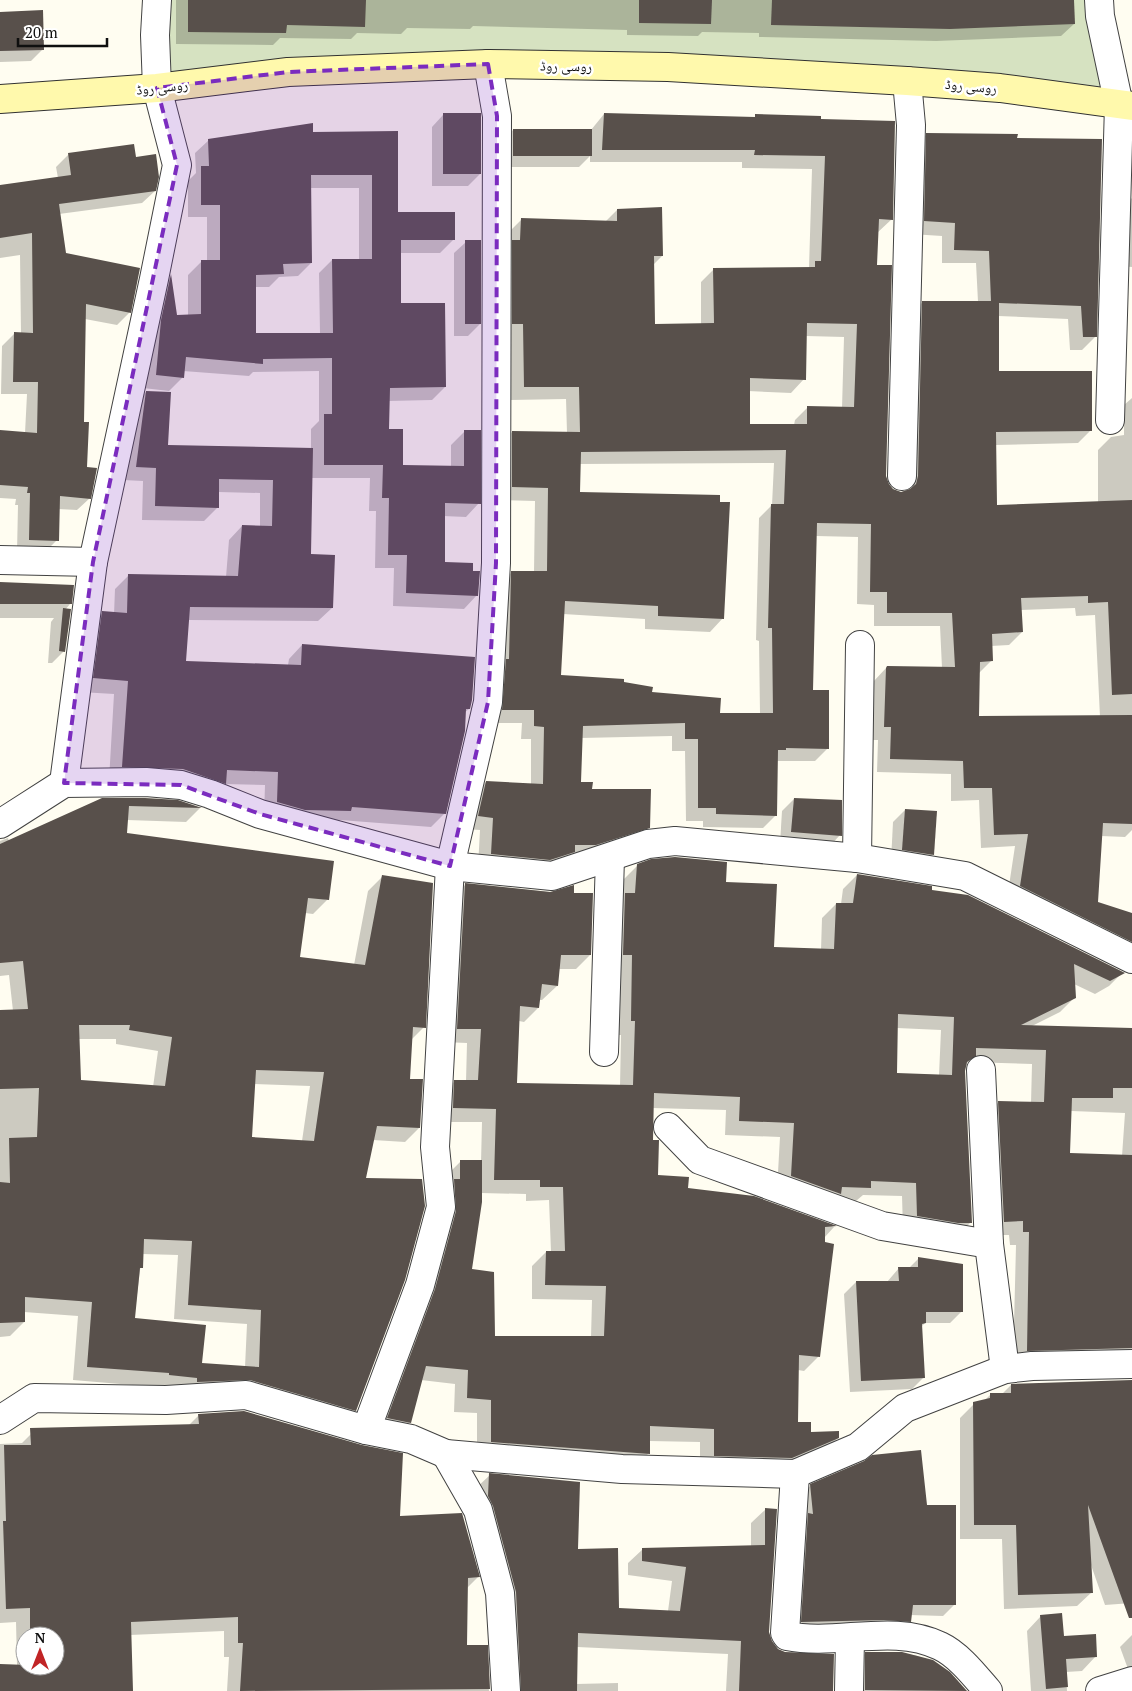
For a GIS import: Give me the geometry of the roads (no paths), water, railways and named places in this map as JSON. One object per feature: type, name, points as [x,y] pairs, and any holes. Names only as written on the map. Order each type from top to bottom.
[{"type":"main road","name":"روسی روڈ","points":[[0,99],[157,88],[288,72],[488,64],[668,67],[907,81],[1000,88],[1126,105]]},
{"type":"street","points":[[64,783],[93,562],[177,165],[157,88],[155,35],[157,0]]},
{"type":"street","points":[[1099,0],[1100,16],[1126,105],[1110,420]]},
{"type":"street","points":[[366,1430],[420,1285],[441,1207],[435,1147],[450,866],[488,702],[496,563],[497,116],[488,64]]},
{"type":"street","points":[[902,476],[911,125],[907,81]]},
{"type":"street","points":[[0,560],[93,562]]},
{"type":"street","points":[[857,858],[860,645]]},
{"type":"street","points":[[0,824],[64,783],[146,782],[181,785],[210,794],[260,814],[450,866],[552,876],[648,844],[675,841],[857,858],[965,876],[1132,959]]},
{"type":"street","points":[[604,1052],[610,858]]},
{"type":"street","points":[[981,1070],[989,1244],[1005,1369]]},
{"type":"street","points":[[668,1127],[700,1160],[882,1226],[989,1244]]},
{"type":"street","points":[[0,1420],[34,1398],[166,1400],[246,1395],[366,1430],[411,1439],[446,1454],[622,1469],[795,1474],[858,1447],[905,1408],[1005,1369],[1032,1366],[1132,1364]]},
{"type":"street","points":[[446,1454],[478,1510],[500,1593],[506,1691]]},
{"type":"street","points":[[795,1474],[785,1633],[792,1637],[850,1638],[902,1636],[940,1646],[970,1670],[988,1691]]},
{"type":"street","points":[[849,1691],[850,1638]]},
{"type":"street","points":[[1100,1691],[1129,1685]]}]
